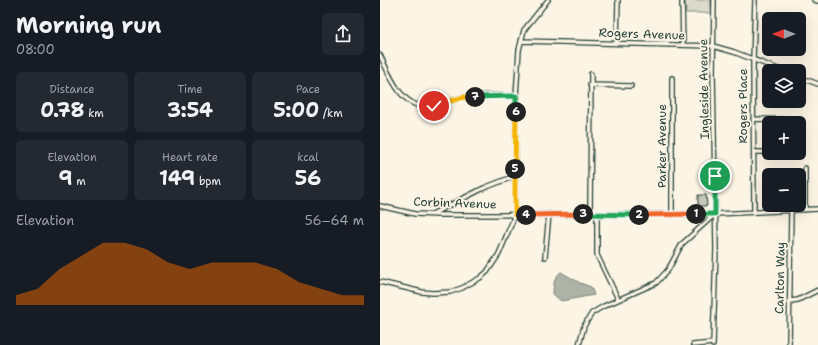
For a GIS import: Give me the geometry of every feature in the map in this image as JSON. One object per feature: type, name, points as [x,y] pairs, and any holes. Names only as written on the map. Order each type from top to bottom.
[{"type":"street","points":[[380,282],[433,293],[450,292],[468,285],[480,278],[493,264],[501,251],[515,215],[517,63],[521,41],[524,30],[548,0]]},
{"type":"street","points":[[617,43],[618,0]]},
{"type":"street","points":[[682,0],[683,44]]},
{"type":"street","name":"Ingleside Avenue","points":[[713,344],[715,214],[713,46],[714,0]]},
{"type":"street","name":"Rogers Place","points":[[754,212],[753,59],[755,0]]},
{"type":"street","points":[[814,0],[818,1]]},
{"type":"street","name":"Rogers Avenue","points":[[521,41],[683,44],[713,46],[766,64]]},
{"type":"street","points":[[380,55],[400,93],[407,101],[419,106],[434,106],[464,97],[516,96]]},
{"type":"street","points":[[590,74],[590,214]]},
{"type":"street","name":"Parker Avenue","points":[[672,78],[672,215]]},
{"type":"street","points":[[806,80],[818,84]]},
{"type":"street","points":[[590,85],[631,86]]},
{"type":"street","points":[[753,119],[762,119]]},
{"type":"street","points":[[754,152],[762,152]]},
{"type":"street","points":[[433,214],[484,188],[515,176]]},
{"type":"street","name":"Corbin Avenue","points":[[380,206],[415,214],[672,215],[762,212]]},
{"type":"street","name":"Corbin Avenue","points":[[806,210],[818,209]]},
{"type":"street","name":"Carlton Way","points":[[789,345],[791,212]]},
{"type":"street","points":[[545,257],[549,214]]},
{"type":"street","points":[[579,345],[584,326],[592,313],[618,299],[656,283],[665,275],[682,244],[711,216],[715,214]]},
{"type":"street","points":[[597,215],[597,255],[618,299]]},
{"type":"street","points":[[790,301],[798,300],[818,290]]},
{"type":"street","points":[[693,345],[713,344]]},
{"type":"shaded area","points":[[685,0],[711,0],[711,13],[686,13]]},
{"type":"shaded area","points":[[561,272],[580,283],[591,287],[594,295],[561,301],[553,294],[553,287],[557,276]]},
{"type":"building","points":[[698,195],[706,195],[707,206],[698,206]]},
{"type":"route","points":[[434,106],[464,97],[516,96],[515,215],[715,214],[715,176]]}]
